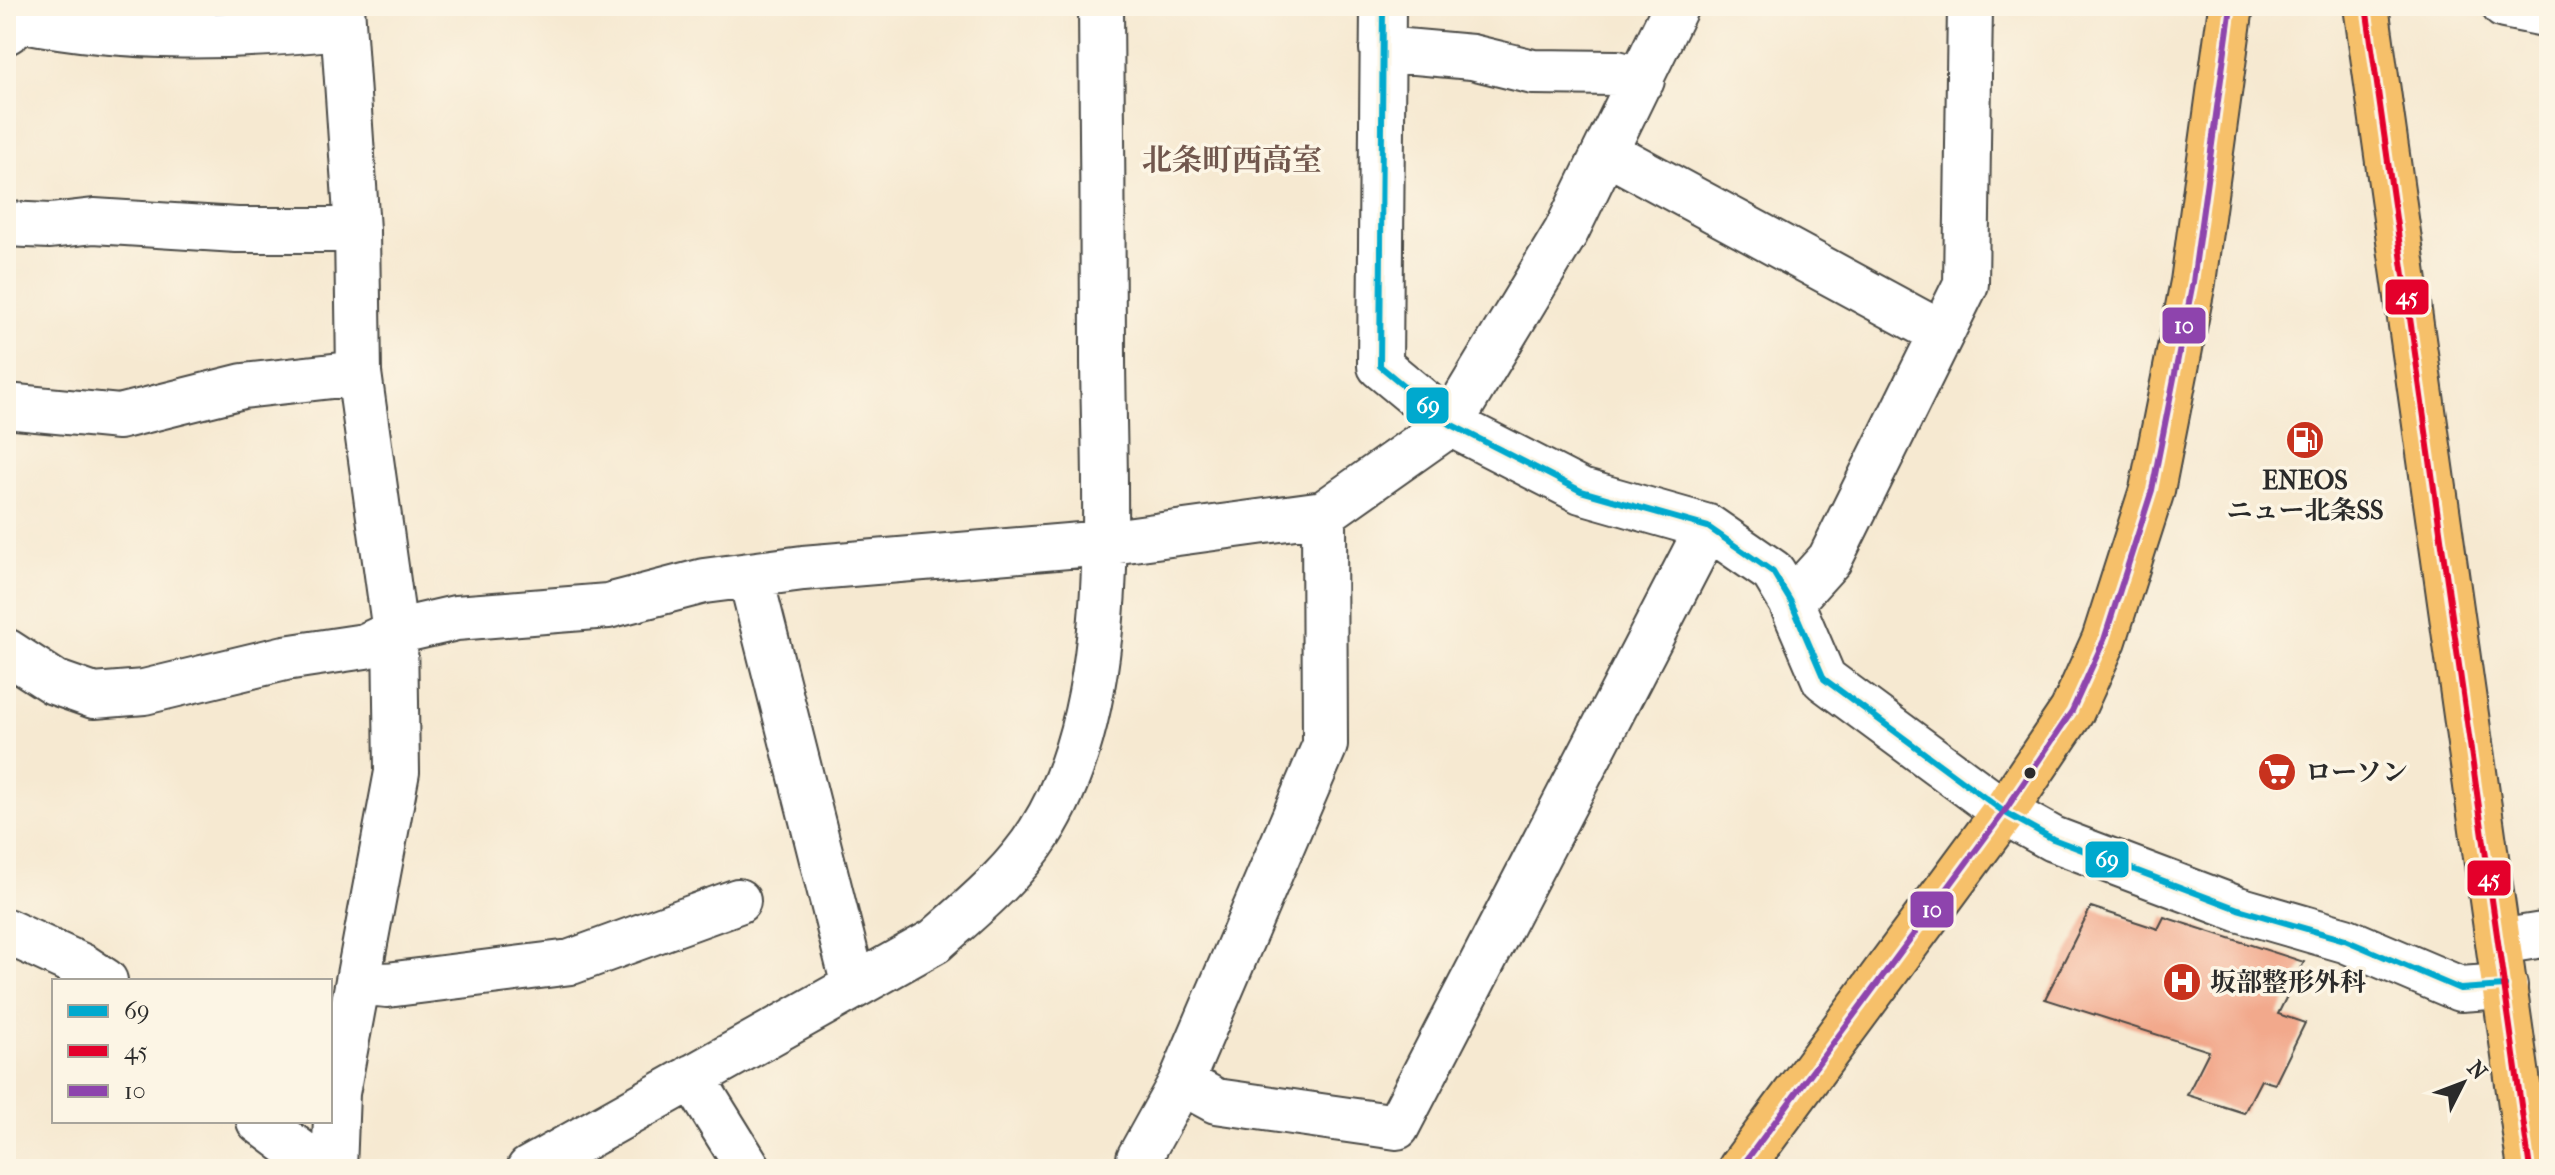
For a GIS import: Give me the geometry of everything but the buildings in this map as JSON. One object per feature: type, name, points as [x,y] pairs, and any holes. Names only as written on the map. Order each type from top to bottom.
[{"type":"main road","points":[[1740,1169],[2004,812],[2072,711],[2104,640],[2152,490],[2193,282],[2231,6]]},
{"type":"main road","points":[[2366,6],[2530,1169]]},
{"type":"street","points":[[529,1169],[935,941],[988,894],[1040,833],[1074,760],[1093,695],[1104,543],[1101,6]]},
{"type":"street","points":[[1383,6],[1380,366],[1450,424],[1581,491],[1708,527],[1773,572],[1791,602],[1824,679],[2004,812],[2053,839],[2238,909],[2345,940],[2460,989],[2505,986]]},
{"type":"street","points":[[6,651],[54,682],[94,696],[144,692],[285,658],[365,646],[395,632],[456,618],[608,606],[704,581],[750,575],[1104,543],[1324,513],[1450,424],[1566,232],[1676,6]]},
{"type":"street","points":[[1791,602],[1830,559],[1966,284],[1970,6]]},
{"type":"street","points":[[2504,6],[2549,15]]},
{"type":"street","points":[[6,32],[24,20],[85,32],[177,37],[342,16],[357,230],[359,373],[395,632],[397,772],[337,1093],[334,1168],[323,1169],[262,1123]]},
{"type":"street","points":[[1382,49],[1472,57],[1533,72],[1617,73],[1642,80]]},
{"type":"street","points":[[1606,152],[1941,333]]},
{"type":"street","points":[[6,224],[50,226],[94,221],[237,230],[357,230]]},
{"type":"street","points":[[6,406],[119,417],[243,386],[359,373]]},
{"type":"street","points":[[1139,1169],[1139,1158],[1181,1082],[1325,745],[1324,513]]},
{"type":"street","points":[[1181,1082],[1216,1101],[1397,1127],[1708,527]]},
{"type":"street","points":[[750,575],[854,986]]},
{"type":"street","points":[[358,982],[387,985],[571,962],[738,901]]},
{"type":"street","points":[[6,931],[84,967],[102,979]]},
{"type":"street","points":[[2499,942],[2549,934]]},
{"type":"street","points":[[692,1077],[749,1169]]},
{"type":"transit line","name":"69","points":[[1383,6],[1380,366],[1450,424],[1581,491],[1708,527],[1773,572],[1791,602],[1824,679],[2004,812],[2053,839],[2238,909],[2345,940],[2460,989],[2505,986]]},
{"type":"transit line","name":"10","points":[[1740,1169],[2004,812],[2072,711],[2104,640],[2152,490],[2193,282],[2231,6]]},
{"type":"transit line","name":"45","points":[[2366,6],[2530,1169]]},
{"type":"place","name":"ENEOS ニュー北条SS","points":[[2305,440]]},
{"type":"place","name":"ローソン","points":[[2277,772]]},
{"type":"place","name":"坂部整形外科","points":[[2182,982]]},
{"type":"district","name":"北条町西高室","points":[[1232,160]]}]
